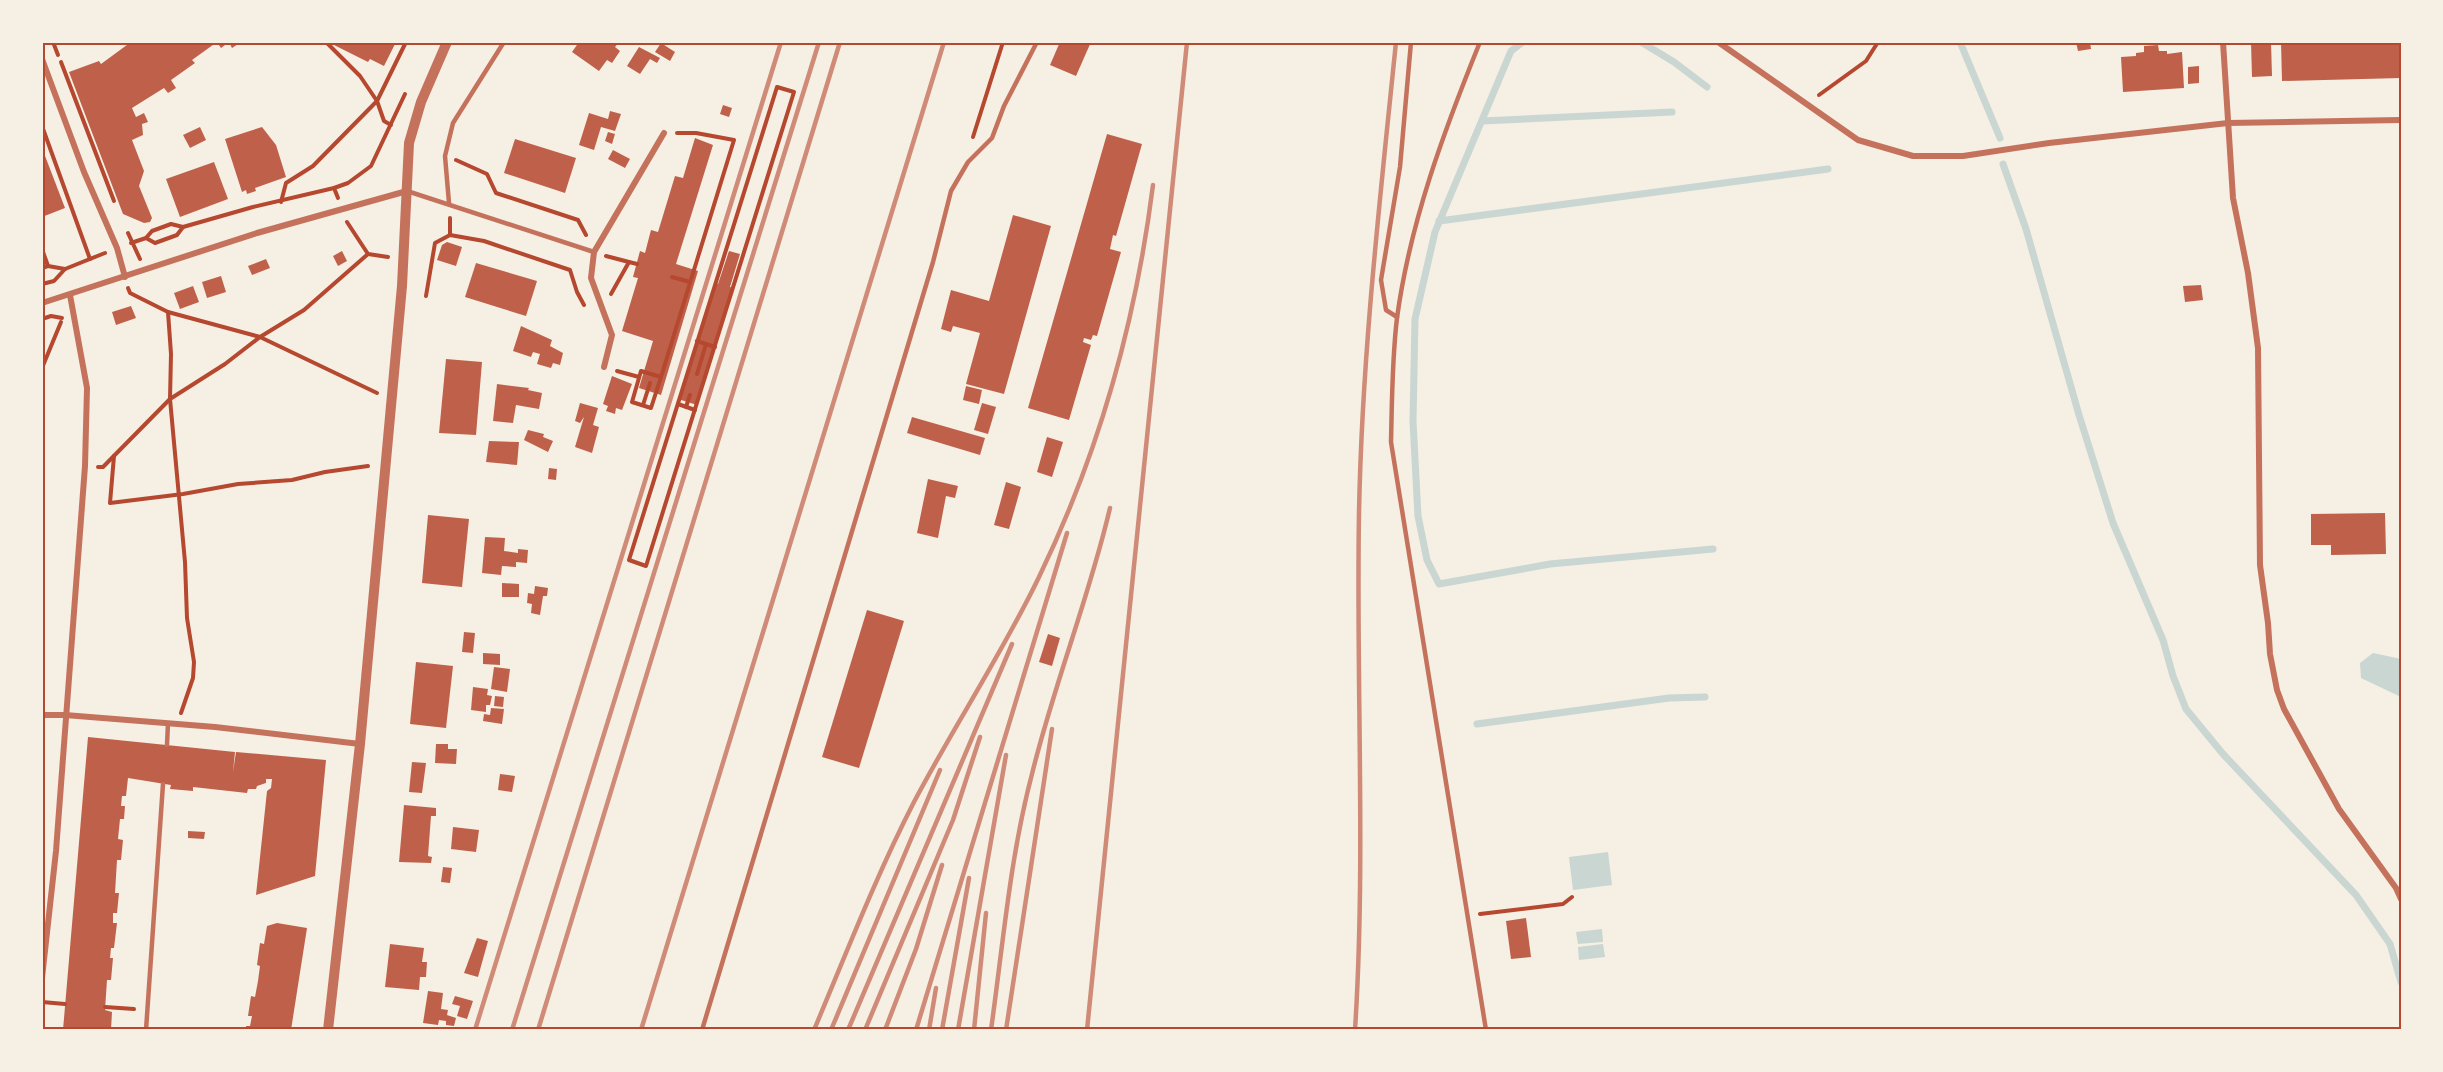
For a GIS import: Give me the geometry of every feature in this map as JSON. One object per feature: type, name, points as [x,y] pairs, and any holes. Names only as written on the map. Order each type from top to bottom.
[{"type":"street","points":[[328,1030],[360,744],[405,258],[409,143],[413,124],[447,42]]},
{"type":"street","points":[[1718,42],[1858,140],[1913,156],[1963,156],[2049,143],[2228,123],[2401,120]]},
{"type":"street","points":[[2223,42],[2232,198],[2248,273],[2258,348],[2261,459],[2260,565],[2270,654],[2277,690],[2284,709],[2339,809],[2396,888],[2401,899]]},
{"type":"street","points":[[42,59],[84,172],[117,248],[125,276]]},
{"type":"street","points":[[604,367],[612,335],[591,278],[594,252],[664,133]]},
{"type":"street","points":[[42,303],[257,233],[407,190]]},
{"type":"street","points":[[42,978],[56,851],[85,466],[87,388],[70,295]]},
{"type":"street","points":[[42,715],[180,724],[360,744]]},
{"type":"lane","points":[[449,203],[445,156],[453,123],[473,95],[504,42]]},
{"type":"lane","points":[[702,1030],[926,285],[951,191],[968,162],[992,138],[1004,106],[1037,42]]},
{"type":"lane","points":[[1397,317],[1386,310],[1381,280],[1400,167],[1411,42]]},
{"type":"lane","points":[[1480,42],[1434,163],[1415,230],[1397,317],[1392,379],[1392,442],[1486,1030]]},
{"type":"lane","points":[[407,190],[594,252]]},
{"type":"lane","points":[[167,745],[168,723]]},
{"type":"lane","points":[[146,1030],[163,784]]},
{"type":"path","points":[[53,42],[115,204]]},
{"type":"path","points":[[326,42],[360,76],[377,101],[384,121],[391,125]]},
{"type":"path","points":[[281,202],[286,183],[313,166],[377,101],[406,42]]},
{"type":"path","points":[[977,153],[971,145],[1003,42]]},
{"type":"path","points":[[1807,106],[1825,89],[1866,61],[1878,42]]},
{"type":"path","points":[[133,242],[147,238],[152,231],[171,224],[183,227],[348,183],[368,170],[409,85]]},
{"type":"path","points":[[777,87],[794,92],[715,347],[646,566],[629,560],[777,87]]},
{"type":"path","points":[[42,126],[90,259]]},
{"type":"path","points":[[661,377],[641,371],[632,402],[651,408],[661,377],[734,140],[696,133],[664,133]]},
{"type":"path","points":[[445,156],[487,174],[496,193],[578,220],[594,252]]},
{"type":"path","points":[[334,188],[337,196]]},
{"type":"path","points":[[345,216],[368,254]]},
{"type":"path","points":[[124,224],[144,270]]},
{"type":"path","points":[[147,238],[155,243],[177,236],[183,227]]},
{"type":"path","points":[[426,296],[435,243],[450,235],[484,241],[578,273]]},
{"type":"path","points":[[42,249],[48,266]]},
{"type":"path","points":[[42,284],[54,281],[65,269],[105,253]]},
{"type":"path","points":[[85,466],[103,467],[170,399],[225,364],[260,337],[304,310],[368,254],[391,257]]},
{"type":"path","points":[[622,260],[637,264]]},
{"type":"path","points":[[614,291],[629,261]]},
{"type":"path","points":[[42,268],[48,266],[65,269]]},
{"type":"path","points":[[570,270],[577,292],[587,310]]},
{"type":"path","points":[[125,276],[130,293],[168,312],[260,337],[375,393],[392,397]]},
{"type":"path","points":[[672,277],[690,282]]},
{"type":"path","points":[[168,312],[171,354],[170,399],[185,562],[187,618],[194,662],[193,678],[181,711],[180,724]]},
{"type":"path","points":[[42,319],[51,316],[62,318],[42,368]]},
{"type":"path","points":[[697,341],[715,347]]},
{"type":"path","points":[[696,374],[706,344]]},
{"type":"path","points":[[604,367],[639,377]]},
{"type":"path","points":[[643,405],[650,383]]},
{"type":"path","points":[[686,407],[690,394]]},
{"type":"path","points":[[678,404],[695,410]]},
{"type":"path","points":[[115,455],[110,503],[178,495],[238,484],[292,480],[325,472],[368,466]]},
{"type":"path","points":[[1468,916],[1563,904],[1572,897]]},
{"type":"path","points":[[42,1002],[65,1004]]},
{"type":"path","points":[[105,1006],[148,1010]]},
{"type":"shaded area","points":[[2373,653],[2401,659],[2401,697],[2361,678],[2360,663]]},
{"type":"shaded area","points":[[1608,852],[1612,885],[1573,890],[1569,857]]},
{"type":"shaded area","points":[[1602,929],[1603,942],[1578,944],[1576,932]]},
{"type":"shaded area","points":[[1603,944],[1605,957],[1579,960],[1578,947]]},
{"type":"building","points":[[131,42],[217,42],[192,60],[195,63],[171,80],[176,88],[168,93],[164,88],[132,108],[136,117],[144,113],[148,122],[142,124],[143,135],[132,140],[144,171],[139,186],[152,218],[150,222],[144,223],[123,214],[69,72],[99,61],[101,64]]},
{"type":"building","points":[[217,42],[229,42],[221,48]]},
{"type":"building","points":[[229,42],[241,42],[232,48]]},
{"type":"building","points":[[333,42],[396,42],[384,66],[370,59],[368,62],[332,44]]},
{"type":"building","points":[[579,42],[619,42],[615,47],[620,51],[612,63],[607,60],[599,71],[572,52]]},
{"type":"building","points":[[1060,42],[1091,42],[1076,76],[1050,65]]},
{"type":"building","points":[[2076,42],[2090,42],[2091,49],[2078,51]]},
{"type":"building","points":[[2251,42],[2271,42],[2272,76],[2252,77]]},
{"type":"building","points":[[2281,42],[2401,42],[2401,78],[2282,81]]},
{"type":"building","points":[[661,43],[675,52],[670,61],[655,52]]},
{"type":"building","points":[[2158,45],[2159,51],[2167,51],[2167,54],[2182,52],[2184,88],[2123,92],[2121,57],[2136,56],[2136,53],[2144,52],[2144,46]]},
{"type":"building","points":[[639,47],[660,58],[657,63],[650,59],[640,74],[627,66]]},
{"type":"building","points":[[2199,66],[2199,83],[2188,84],[2188,67]]},
{"type":"building","points":[[723,105],[732,108],[729,117],[720,114]]},
{"type":"building","points":[[610,111],[621,114],[615,131],[601,127],[594,150],[579,145],[589,113],[608,119]]},
{"type":"building","points":[[200,127],[206,140],[190,148],[183,135]]},
{"type":"building","points":[[262,127],[276,145],[286,177],[255,188],[256,191],[247,194],[246,190],[242,192],[225,139]]},
{"type":"building","points":[[608,132],[615,134],[612,144],[605,141]]},
{"type":"building","points":[[1107,134],[1142,144],[1116,236],[1113,235],[1110,249],[1121,252],[1097,336],[1093,335],[1091,340],[1084,338],[1083,342],[1091,345],[1069,420],[1028,408]]},
{"type":"building","points":[[695,138],[713,145],[676,264],[698,271],[661,395],[639,388],[653,341],[622,331],[638,278],[633,277],[640,251],[645,253],[651,230],[658,232],[675,176],[683,178]]},
{"type":"building","points":[[515,139],[576,158],[565,193],[504,173]]},
{"type":"building","points":[[42,148],[65,208],[42,217]]},
{"type":"building","points":[[613,150],[630,159],[625,168],[608,159]]},
{"type":"building","points":[[214,162],[228,199],[180,217],[166,179]]},
{"type":"building","points":[[1013,215],[1051,226],[1004,394],[966,384],[980,333],[953,326],[951,332],[941,329],[951,290],[989,301]]},
{"type":"building","points":[[447,242],[462,247],[456,266],[437,260],[442,245]]},
{"type":"building","points":[[342,251],[347,261],[338,266],[333,256]]},
{"type":"building","points":[[729,251],[740,254],[730,287],[734,288],[697,405],[678,399],[715,283],[718,284]]},
{"type":"building","points":[[266,259],[270,268],[252,275],[248,266]]},
{"type":"building","points":[[476,263],[537,281],[526,316],[465,297]]},
{"type":"building","points":[[221,276],[226,292],[207,298],[202,282]]},
{"type":"building","points":[[2201,285],[2203,300],[2185,302],[2183,286]]},
{"type":"building","points":[[193,286],[199,302],[180,309],[174,293]]},
{"type":"building","points":[[131,306],[136,318],[116,325],[112,312]]},
{"type":"building","points":[[521,326],[552,340],[550,346],[563,353],[560,365],[553,363],[551,368],[537,364],[540,354],[533,352],[531,357],[513,351]]},
{"type":"building","points":[[446,359],[482,362],[476,435],[439,433]]},
{"type":"building","points":[[612,376],[632,384],[622,410],[616,408],[615,414],[606,411],[608,406],[603,404]]},
{"type":"building","points":[[497,384],[529,388],[528,390],[542,393],[539,409],[516,405],[513,423],[493,421]]},
{"type":"building","points":[[966,386],[982,390],[979,404],[963,400]]},
{"type":"building","points":[[580,403],[598,408],[593,425],[599,427],[592,453],[575,447],[584,417],[580,423],[575,421]]},
{"type":"building","points":[[982,403],[996,407],[988,434],[974,430]]},
{"type":"building","points":[[912,417],[985,438],[980,455],[907,433]]},
{"type":"building","points":[[528,430],[544,434],[543,437],[553,441],[548,452],[524,440]]},
{"type":"building","points":[[1047,437],[1063,442],[1052,477],[1037,472]]},
{"type":"building","points":[[489,441],[519,442],[517,465],[486,462]]},
{"type":"building","points":[[549,468],[557,469],[556,480],[548,479]]},
{"type":"building","points":[[928,479],[958,486],[955,498],[946,496],[938,538],[917,533]]},
{"type":"building","points":[[1006,482],[1021,487],[1009,529],[994,525]]},
{"type":"building","points":[[2385,513],[2386,554],[2331,555],[2331,545],[2311,545],[2311,514]]},
{"type":"building","points":[[428,515],[469,519],[462,587],[422,583]]},
{"type":"building","points":[[485,537],[505,538],[504,551],[518,553],[518,549],[528,550],[527,563],[516,562],[516,567],[502,566],[501,575],[482,573]]},
{"type":"building","points":[[502,583],[519,584],[519,597],[502,597]]},
{"type":"building","points":[[535,586],[548,588],[547,596],[543,596],[540,615],[531,613],[532,604],[527,603],[528,593],[534,594]]},
{"type":"building","points":[[867,610],[904,621],[859,768],[822,757]]},
{"type":"building","points":[[464,632],[475,633],[473,653],[462,652]]},
{"type":"building","points":[[1048,634],[1060,638],[1052,666],[1039,662]]},
{"type":"building","points":[[483,653],[500,654],[500,665],[483,664]]},
{"type":"building","points":[[416,662],[453,666],[446,728],[410,724]]},
{"type":"building","points":[[494,667],[510,669],[507,692],[491,689]]},
{"type":"building","points":[[473,687],[488,689],[487,695],[492,696],[490,705],[486,705],[486,712],[471,710]]},
{"type":"building","points":[[495,696],[504,697],[503,707],[494,706]]},
{"type":"building","points":[[491,708],[504,709],[502,724],[483,721],[484,714],[490,715]]},
{"type":"building","points":[[88,737],[235,752],[233,772],[236,752],[326,760],[315,876],[256,895],[267,791],[271,788],[272,779],[266,779],[266,783],[257,786],[256,789],[248,789],[247,793],[193,787],[193,791],[170,789],[171,785],[128,778],[126,796],[122,796],[121,806],[125,806],[124,819],[120,819],[118,839],[123,840],[121,860],[117,860],[115,893],[119,893],[117,913],[113,913],[113,923],[117,923],[114,948],[111,948],[110,958],[113,958],[111,980],[107,980],[105,1010],[112,1012],[111,1030],[63,1030]]},
{"type":"building","points":[[436,744],[448,744],[448,749],[457,749],[456,764],[435,763]]},
{"type":"building","points":[[412,762],[426,763],[422,793],[409,792]]},
{"type":"building","points":[[500,774],[515,776],[512,792],[498,790]]},
{"type":"building","points":[[404,805],[436,808],[436,816],[431,816],[428,856],[432,857],[431,863],[399,862]]},
{"type":"building","points":[[453,827],[479,830],[476,852],[451,849]]},
{"type":"building","points":[[188,831],[205,832],[204,839],[188,838]]},
{"type":"building","points":[[443,867],[452,868],[450,883],[441,882]]},
{"type":"building","points":[[1526,918],[1531,957],[1511,959],[1506,921]]},
{"type":"building","points":[[277,923],[307,928],[291,1030],[246,1030],[246,1026],[250,1026],[252,1016],[248,1016],[251,996],[255,997],[258,981],[260,966],[257,965],[260,943],[264,944],[267,926]]},
{"type":"building","points":[[477,938],[488,941],[478,977],[464,973]]},
{"type":"building","points":[[390,944],[424,948],[422,962],[427,962],[426,977],[420,977],[419,990],[385,987]]},
{"type":"building","points":[[428,991],[443,993],[441,1009],[448,1010],[447,1015],[456,1018],[454,1026],[446,1025],[446,1021],[439,1020],[438,1025],[423,1023]]},
{"type":"building","points":[[455,996],[473,1001],[467,1019],[457,1016],[460,1006],[452,1004]]},
{"type":"waterway","points":[[1523,42],[1511,51],[1435,232],[1415,319],[1413,421],[1418,516],[1427,560],[1439,584],[1550,564],[1713,549]]},
{"type":"waterway","points":[[1641,42],[1674,62],[1707,87]]},
{"type":"waterway","points":[[1960,42],[2000,138]]},
{"type":"waterway","points":[[1482,121],[1672,112]]},
{"type":"waterway","points":[[2003,164],[2026,229],[2079,415],[2113,523],[2163,640],[2173,676],[2186,709],[2223,754],[2356,895],[2390,944],[2401,982]]},
{"type":"waterway","points":[[1439,221],[1828,169]]},
{"type":"waterway","points":[[1477,724],[1669,698],[1705,697]]},
{"type":"railway","points":[[475,1030],[781,42]]},
{"type":"railway","points":[[512,1030],[819,42]]},
{"type":"railway","points":[[538,1030],[840,42]]},
{"type":"railway","points":[[641,1030],[944,42]]},
{"type":"railway","points":[[1087,1030],[1187,42]]},
{"type":"railway","points":[[1355,1030],[1360,901],[1358,578],[1361,454],[1373,277],[1396,42]]},
{"type":"railway","points":[[814,1030],[900,830],[929,774],[1025,606],[1060,531],[1097,435],[1112,386],[1136,286],[1153,185]]},
{"type":"railway","points":[[991,1030],[1008,901],[1024,805],[1110,508]]},
{"type":"railway","points":[[916,1030],[1067,533]]},
{"type":"railway","points":[[848,1030],[1012,644]]},
{"type":"railway","points":[[1006,1030],[1052,729]]},
{"type":"railway","points":[[865,1030],[953,820],[980,737]]},
{"type":"railway","points":[[958,1030],[1006,755]]},
{"type":"railway","points":[[831,1030],[940,770]]},
{"type":"railway","points":[[885,1030],[916,949],[942,865]]},
{"type":"railway","points":[[942,1030],[969,878]]},
{"type":"railway","points":[[974,1030],[986,913]]},
{"type":"railway","points":[[929,1030],[936,988]]}]
